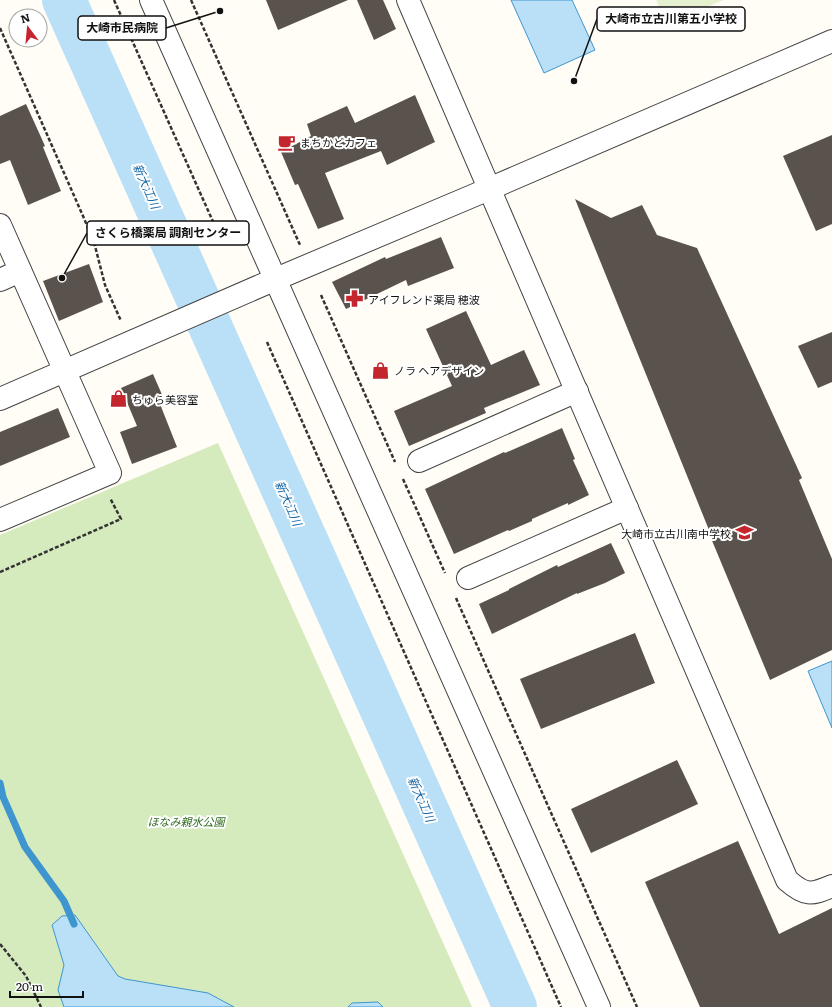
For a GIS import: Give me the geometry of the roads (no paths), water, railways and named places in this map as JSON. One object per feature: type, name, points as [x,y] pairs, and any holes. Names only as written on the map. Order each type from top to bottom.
[{"type":"street","points":[[151,0],[599,1007]]},
{"type":"street","points":[[408,0],[787,880],[799,890],[815,893],[832,886]]},
{"type":"street","points":[[0,399],[66,372],[156,331],[489,189],[832,40]]},
{"type":"street","points":[[0,225],[110,473],[0,520]]},
{"type":"street","points":[[0,280],[20,271]]},
{"type":"street","points":[[419,461],[577,391]]},
{"type":"street","points":[[461,585],[627,508]]},
{"type":"water","points":[[511,0],[572,0],[595,50],[544,73]]},
{"type":"water","points":[[832,661],[832,728],[808,671]]},
{"type":"water","points":[[75,915],[118,976],[125,979],[208,993],[234,1007],[64,1007],[58,990],[64,965],[52,925],[62,916]]},
{"type":"water","points":[[378,1002],[383,1007],[348,1007],[352,1003]]},
{"type":"waterway","name":"新大江川","points":[[64,0],[515,1007]]},
{"type":"waterway","points":[[0,783],[3,797],[25,847],[64,901],[74,924]]},
{"type":"place","name":"大崎市民病院","points":[[220,11]]},
{"type":"place","name":"大崎市立古川第五小学校","points":[[574,81]]},
{"type":"place","name":"まちかどカフェ","points":[[287,142]]},
{"type":"place","name":"さくら橋薬局 調剤センター","points":[[62,278]]},
{"type":"place","name":"アイフレンド薬局 穂波","points":[[355,299]]},
{"type":"place","name":"ノラ ヘアデザイン","points":[[381,370]]},
{"type":"place","name":"ちゅら美容室","points":[[119,399]]},
{"type":"place","name":"大崎市立古川南中学校","points":[[744,533]]},
{"type":"park label","name":"ほなみ親水公園","points":[[186,821]]}]
